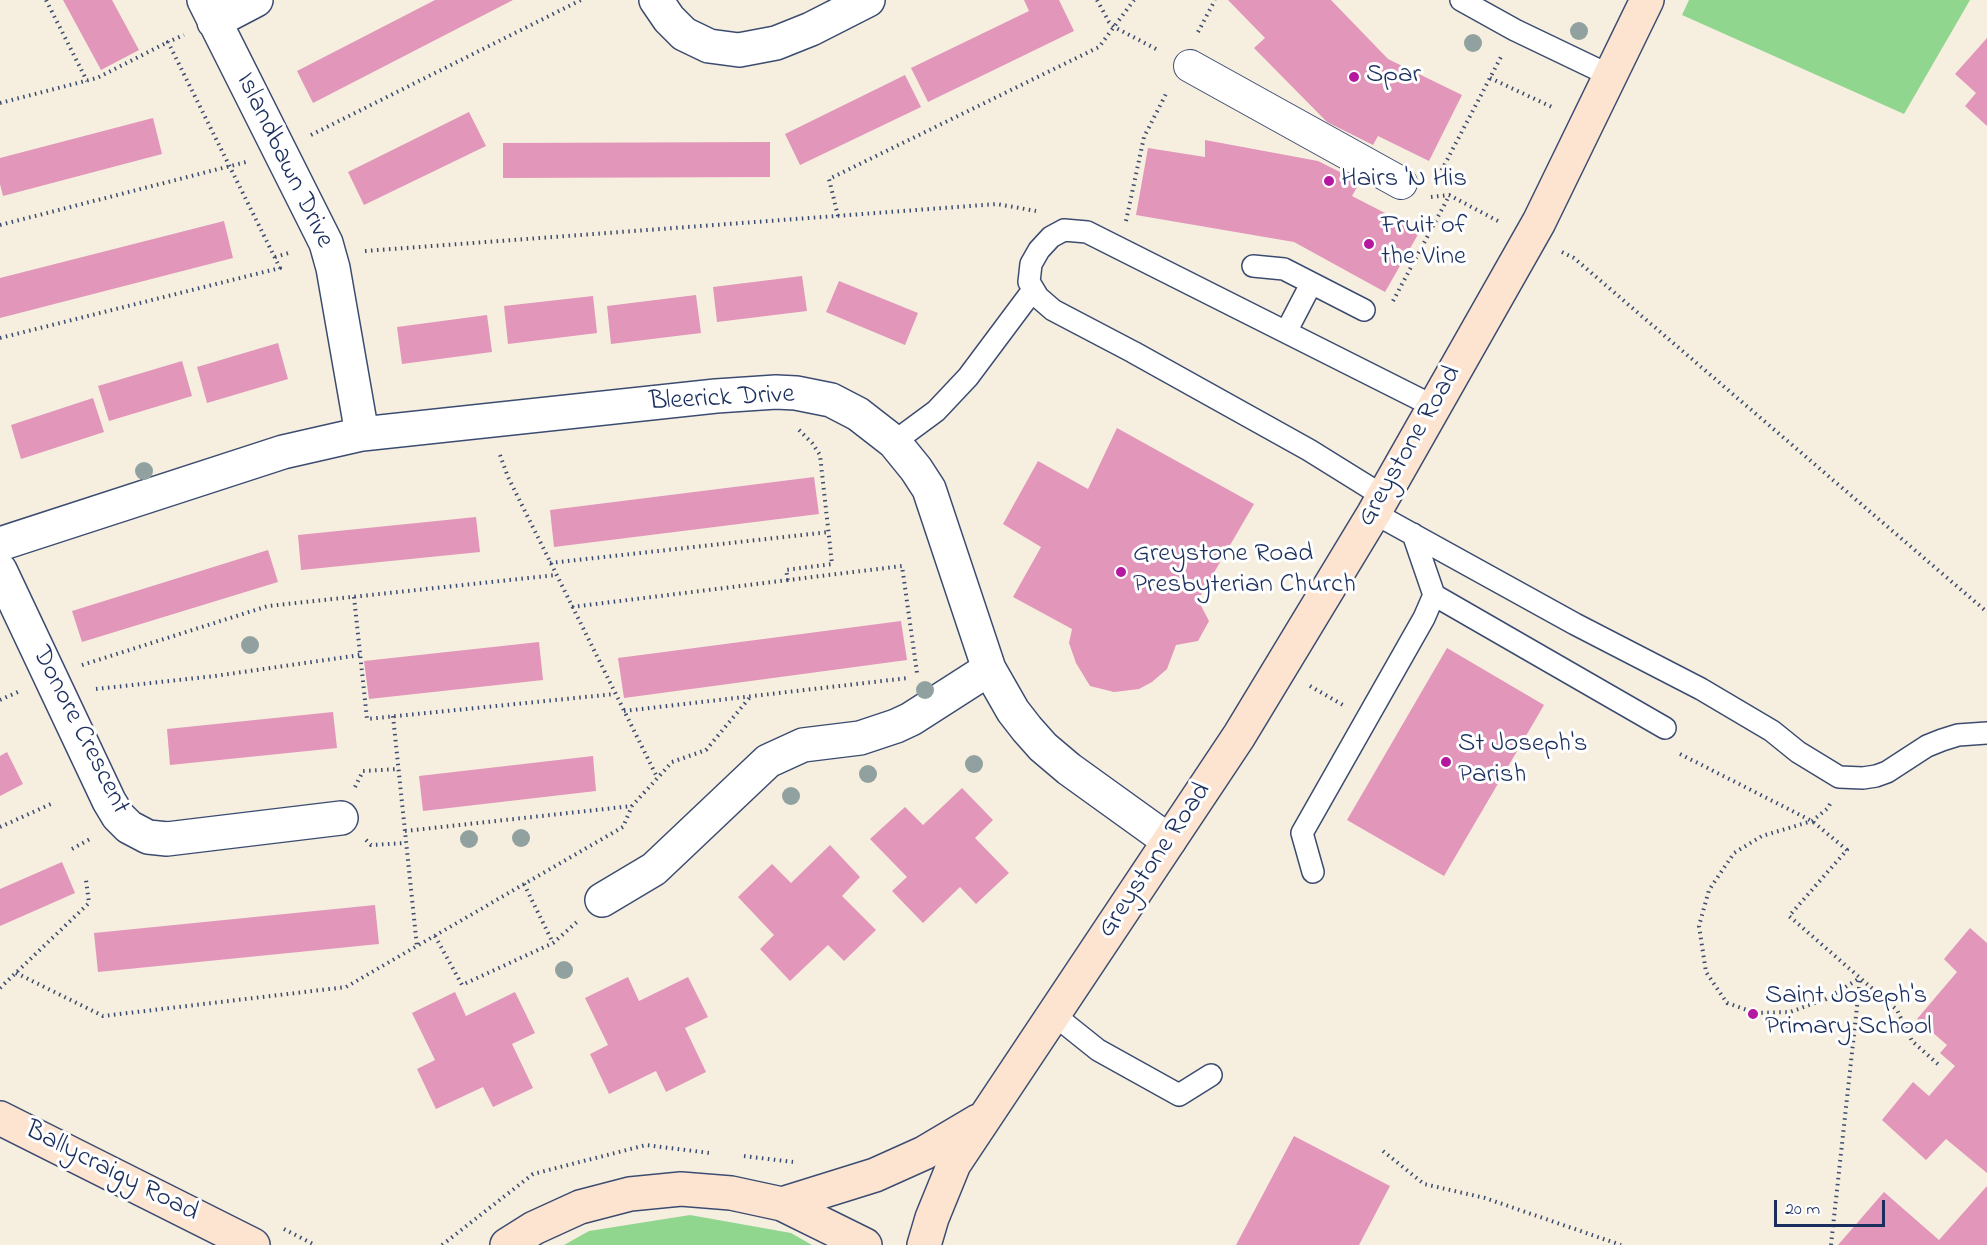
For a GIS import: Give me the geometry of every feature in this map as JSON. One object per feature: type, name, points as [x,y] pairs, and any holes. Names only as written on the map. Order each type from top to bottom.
[{"type":"main road","name":"Greystone Road","points":[[924,1245],[932,1218],[954,1164],[1239,736],[1435,407],[1531,237],[1647,0]]},
{"type":"main road","name":"Greystone Road","points":[[782,1204],[875,1175],[924,1154],[985,1116]]},
{"type":"main road","name":"Ballycraigy Road","points":[[0,1118],[253,1245]]},
{"type":"main road","points":[[507,1245],[534,1228],[580,1207],[630,1194],[691,1190],[731,1193],[782,1204],[865,1245]]},
{"type":"street","points":[[209,11],[256,0]]},
{"type":"street","points":[[656,0],[669,19],[684,34],[709,46],[739,50],[790,38],[868,0]]},
{"type":"street","name":"Islandbawn Drive","points":[[209,11],[326,243],[363,434]]},
{"type":"street","points":[[1186,64],[1414,190]]},
{"type":"street","name":"Bleerick Drive","points":[[363,434],[716,396],[776,392],[823,399],[846,406],[894,442],[929,489],[989,669],[1013,711],[1043,747],[1069,770],[1169,842]]},
{"type":"street","points":[[0,544],[283,452],[363,434]]},
{"type":"street","name":"Donore Crescent","points":[[0,570],[111,806],[122,820],[144,835],[159,839],[341,818]]},
{"type":"street","points":[[602,900],[654,869],[768,761],[803,745],[860,738],[896,726],[989,669]]},
{"type":"lane","points":[[1461,0],[1515,30],[1611,76]]},
{"type":"lane","points":[[1435,407],[1098,236],[1064,230],[1051,237],[1039,250],[1031,264],[1029,282],[1033,290],[1044,303],[1066,318],[1133,352],[1299,444],[1378,504],[1413,534],[1575,624],[1701,689],[1772,731],[1798,752],[1839,777],[1876,776],[1942,740],[1958,735],[1987,733]]},
{"type":"lane","points":[[1253,266],[1284,270],[1364,310]]},
{"type":"lane","points":[[1287,332],[1311,284]]},
{"type":"lane","points":[[894,442],[936,411],[968,377],[1033,290]]},
{"type":"lane","points":[[1413,534],[1434,595],[1665,728]]},
{"type":"lane","points":[[1313,872],[1302,833],[1424,618],[1434,595]]},
{"type":"lane","points":[[1053,1014],[1098,1050],[1179,1095],[1211,1075]]},
{"type":"path","points":[[46,0],[87,81]]},
{"type":"path","points":[[0,224],[230,167],[280,150],[581,0]]},
{"type":"path","points":[[1097,0],[1114,27],[1186,64]]},
{"type":"path","points":[[838,216],[829,179],[1099,47],[1134,0]]},
{"type":"path","points":[[1121,248],[1144,137],[1186,64],[1215,0]]},
{"type":"path","points":[[0,103],[97,78],[168,42],[209,11]]},
{"type":"path","points":[[1414,190],[1490,78],[1515,30]]},
{"type":"path","points":[[0,338],[280,268],[168,42]]},
{"type":"path","points":[[1490,78],[1588,124]]},
{"type":"path","points":[[1388,309],[1451,196],[1494,219]]},
{"type":"path","points":[[330,255],[997,204],[1064,216],[1077,231]]},
{"type":"path","points":[[1531,237],[1574,258],[1987,612]]},
{"type":"path","points":[[776,392],[793,424],[812,443],[820,455],[832,564],[786,570],[788,580]]},
{"type":"path","points":[[487,421],[508,477],[657,778]]},
{"type":"path","points":[[550,563],[829,532]]},
{"type":"path","points":[[572,607],[902,566],[917,676]]},
{"type":"path","points":[[54,686],[77,666],[268,606],[556,575]]},
{"type":"path","points":[[354,597],[367,719],[615,694]]},
{"type":"path","points":[[0,700],[54,686],[215,676],[360,655]]},
{"type":"path","points":[[1280,668],[1367,719]]},
{"type":"path","points":[[624,711],[917,676],[926,671]]},
{"type":"path","points":[[16,973],[104,1016],[346,987],[624,827],[632,806],[672,762],[706,750],[751,696]]},
{"type":"path","points":[[393,716],[417,947]]},
{"type":"path","points":[[1676,752],[1812,821],[1847,850],[1790,916],[1897,1010],[1912,1041],[1939,1065]]},
{"type":"path","points":[[341,818],[363,771],[398,769]]},
{"type":"path","points":[[1831,799],[1828,808],[1812,821],[1762,836],[1734,854],[1709,890],[1699,926],[1706,972],[1728,1004],[1756,1013],[1790,1012],[1826,999],[1860,978]]},
{"type":"path","points":[[0,827],[51,804]]},
{"type":"path","points":[[405,831],[632,806]]},
{"type":"path","points":[[0,988],[89,903],[86,880]]},
{"type":"path","points":[[524,884],[553,943]]},
{"type":"path","points":[[435,936],[462,985],[553,943],[602,900]]},
{"type":"path","points":[[1831,1245],[1860,978]]},
{"type":"path","points":[[442,1245],[533,1174],[646,1145],[721,1154]]},
{"type":"path","points":[[1383,1150],[1424,1184],[1485,1198],[1621,1245]]},
{"type":"path","points":[[743,1156],[802,1163]]},
{"type":"green space","points":[[1689,0],[1970,0],[1904,114],[1682,15]]},
{"type":"green space","points":[[690,1215],[791,1233],[812,1245],[564,1245],[589,1231]]},
{"type":"building","points":[[63,0],[112,0],[139,50],[101,70]]},
{"type":"building","points":[[435,0],[513,0],[313,103],[297,71]]},
{"type":"building","points":[[1024,0],[1059,0],[1074,31],[928,102],[911,68],[1029,11]]},
{"type":"building","name":"Spar","points":[[1228,0],[1331,0],[1388,59],[1462,95],[1429,161],[1378,136],[1373,145],[1327,122],[1254,48],[1265,38]]},
{"type":"building","points":[[1987,38],[1987,126],[1965,106],[1976,93],[1955,74]]},
{"type":"building","points":[[905,75],[921,107],[800,165],[785,134]]},
{"type":"building","points":[[469,112],[486,146],[364,205],[348,172]]},
{"type":"building","points":[[153,118],[162,154],[3,196],[0,184],[0,158]]},
{"type":"building","points":[[1205,140],[1318,161],[1360,182],[1352,196],[1420,231],[1385,292],[1294,242],[1136,215],[1148,148],[1205,157]]},
{"type":"building","points":[[770,142],[770,177],[503,178],[503,143]]},
{"type":"building","points":[[224,221],[233,258],[0,318],[0,278]]},
{"type":"building","points":[[802,276],[807,311],[717,322],[713,287]]},
{"type":"building","points":[[839,281],[918,313],[905,345],[826,312]]},
{"type":"building","points":[[696,295],[701,333],[611,344],[607,306]]},
{"type":"building","points":[[593,296],[597,333],[508,344],[504,306]]},
{"type":"building","points":[[487,315],[492,352],[402,364],[397,327]]},
{"type":"building","points":[[278,343],[288,379],[207,403],[197,367]]},
{"type":"building","points":[[182,361],[192,396],[109,421],[98,386]]},
{"type":"building","points":[[93,398],[104,432],[21,459],[11,425]]},
{"type":"building","name":"Greystone Road Presbyterian Church","points":[[1117,428],[1254,504],[1198,600],[1209,621],[1198,641],[1176,645],[1167,669],[1152,682],[1139,689],[1114,692],[1090,686],[1076,663],[1069,643],[1072,629],[1013,597],[1041,547],[1003,524],[1038,461],[1088,489]]},
{"type":"building","points":[[814,477],[819,514],[554,547],[550,510]]},
{"type":"building","points":[[476,517],[480,552],[301,570],[298,535]]},
{"type":"building","points":[[268,550],[278,582],[82,642],[72,611]]},
{"type":"building","points":[[901,621],[907,660],[624,698],[618,658]]},
{"type":"building","points":[[539,642],[543,680],[369,699],[364,661]]},
{"type":"building","name":"St Joseph's Parish","points":[[1447,648],[1544,705],[1444,876],[1347,820]]},
{"type":"building","points":[[333,712],[337,748],[170,765],[167,729]]},
{"type":"building","points":[[7,752],[23,784],[0,796],[0,756]]},
{"type":"building","points":[[593,756],[596,791],[423,811],[419,776]]},
{"type":"building","points":[[962,788],[993,820],[975,838],[1009,873],[976,904],[960,887],[923,923],[892,891],[907,877],[870,839],[905,807],[923,825]]},
{"type":"building","points":[[830,845],[860,877],[842,896],[876,930],[844,961],[828,945],[790,981],[760,949],[774,935],[738,897],[772,864],[791,883]]},
{"type":"building","points":[[62,862],[75,893],[0,926],[0,889]]},
{"type":"building","points":[[375,905],[379,944],[98,972],[94,933]]},
{"type":"building","name":"Saint Joseph's Primary School","points":[[1970,928],[1987,943],[1987,1173],[1946,1139],[1926,1160],[1882,1120],[1913,1082],[1929,1096],[1955,1066],[1940,1053],[1947,1045],[1917,1019],[1957,972],[1944,959]]},
{"type":"building","points":[[628,977],[639,1001],[688,977],[708,1017],[685,1028],[706,1072],[666,1092],[656,1071],[609,1094],[590,1054],[608,1045],[585,998]]},
{"type":"building","points":[[455,992],[466,1016],[515,992],[535,1033],[512,1044],[533,1088],[493,1107],[483,1087],[436,1109],[417,1069],[435,1060],[412,1013]]},
{"type":"building","points":[[1294,1136],[1390,1186],[1359,1245],[1236,1245]]},
{"type":"building","points":[[1987,1186],[1987,1245],[1838,1245],[1884,1192],[1939,1240]]},
{"type":"place","name":"Spar","points":[[1354,77]]},
{"type":"place","name":"Hairs 'N His","points":[[1329,181]]},
{"type":"place","name":"Fruit of the Vine","points":[[1369,244]]},
{"type":"place","name":"Greystone Road Presbyterian Church","points":[[1121,572]]},
{"type":"place","name":"St Joseph's Parish","points":[[1446,762]]},
{"type":"place","name":"Saint Joseph's Primary School","points":[[1753,1014]]}]
